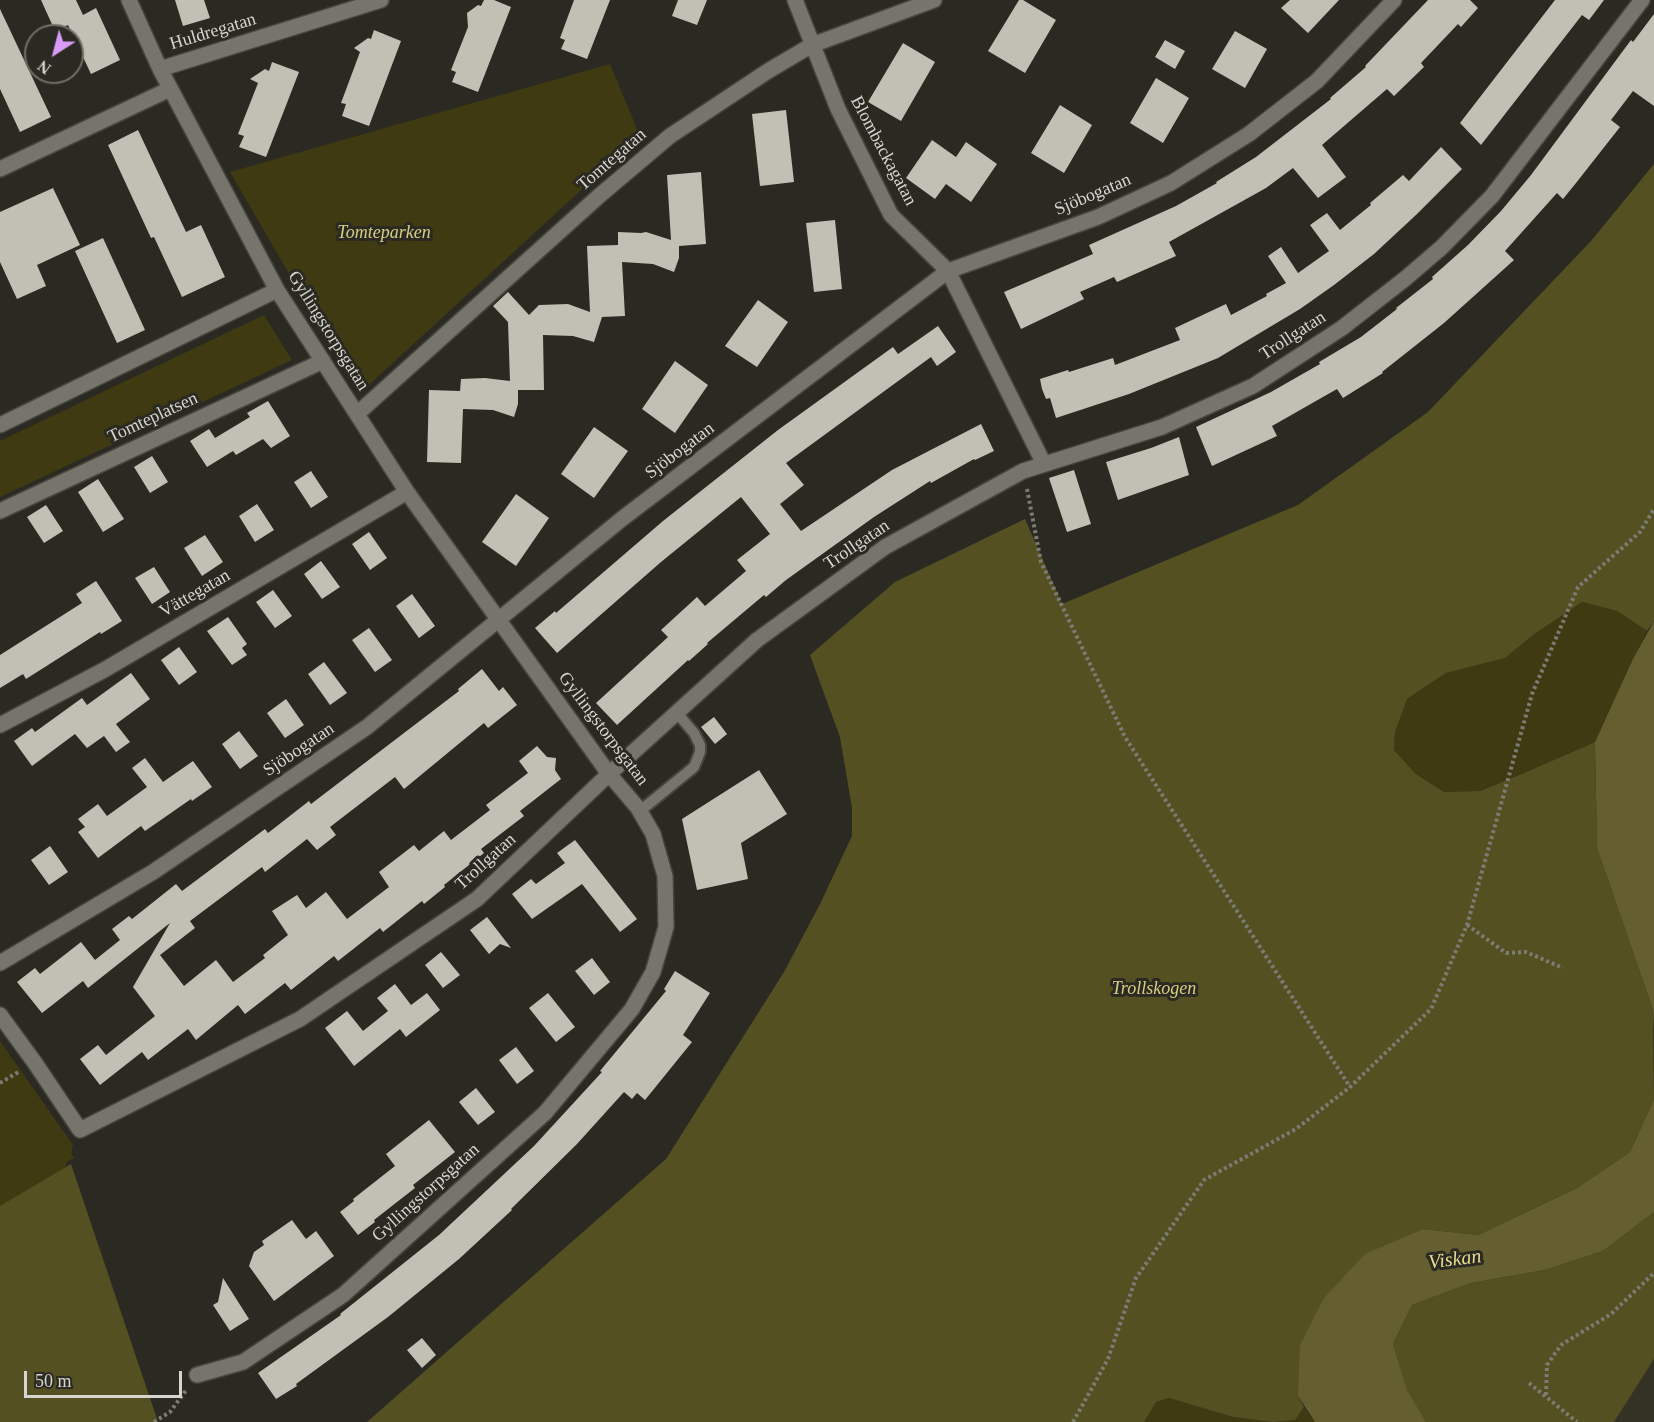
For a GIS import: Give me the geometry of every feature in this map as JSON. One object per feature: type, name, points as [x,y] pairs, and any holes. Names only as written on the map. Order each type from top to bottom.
[{"type":"street","name":"Gyllingstorpsgatan","points":[[129,0],[170,89],[277,290],[407,492],[609,774],[640,811],[653,834],[665,876],[666,927],[654,972],[632,1009],[544,1113],[343,1295],[243,1362],[198,1375]]},
{"type":"street","name":"Huldregatan","points":[[160,69],[381,0]]},
{"type":"street","name":"Blombackagatan","points":[[795,0],[838,109],[891,215],[948,271],[1044,464]]},
{"type":"street","name":"Tomtegatan","points":[[357,414],[599,196],[670,136],[768,71],[812,45],[934,0]]},
{"type":"street","name":"Sjöbogatan","points":[[0,963],[153,872],[367,728],[623,518],[948,271],[1098,217],[1171,183],[1249,134],[1317,81],[1394,0]]},
{"type":"street","name":"Trollgatan","points":[[0,1015],[80,1130],[300,1019],[477,899],[609,774],[757,640],[885,547],[1023,471],[1162,427],[1253,386],[1342,328],[1442,248],[1492,196],[1642,0]]},
{"type":"street","points":[[0,169],[170,89]]},
{"type":"street","points":[[0,425],[277,290]]},
{"type":"street","name":"Tomteplatsen","points":[[0,511],[323,361]]},
{"type":"street","name":"Vättegatan","points":[[0,725],[114,664],[407,492]]},
{"type":"lane","points":[[640,811],[694,767],[700,752],[700,745],[694,733],[677,713]]},
{"type":"path","points":[[1023,471],[1041,562],[1125,737],[1350,1087]]},
{"type":"path","points":[[1073,1422],[1108,1359],[1136,1278],[1204,1180],[1296,1130],[1350,1087],[1431,1009],[1467,925],[1532,694],[1578,588],[1640,532],[1654,509]]},
{"type":"path","points":[[1467,925],[1506,953],[1526,952],[1563,968]]},
{"type":"path","points":[[1546,1395],[1547,1365],[1561,1345],[1611,1314],[1654,1273]]},
{"type":"path","points":[[154,1422],[170,1412],[198,1375]]},
{"type":"path","points":[[1529,1383],[1577,1422]]},
{"type":"shaded area","points":[[1654,1359],[1654,1422],[1614,1422]]},
{"type":"green space","name":"Tomteparken","points":[[610,64],[640,136],[359,394],[230,172]]},
{"type":"green space","name":"Trollskogen","points":[[1654,164],[1654,621],[1647,631],[1617,611],[1582,602],[1533,635],[1505,658],[1446,673],[1407,699],[1395,732],[1394,750],[1416,774],[1444,792],[1480,791],[1595,742],[1597,848],[1653,1010],[1654,1099],[1630,1152],[1577,1188],[1478,1235],[1423,1229],[1298,1396],[1304,1407],[1295,1420],[1273,1422],[1233,1417],[1169,1398],[1156,1402],[1144,1422],[367,1422],[666,1159],[784,972],[852,836],[852,808],[840,737],[810,655],[895,582],[1025,519],[1062,604],[1298,505],[1428,412],[1591,241]]},
{"type":"green space","points":[[264,315],[292,360],[0,497],[0,441]]},
{"type":"green space","points":[[1582,602],[1617,611],[1647,631],[1595,742],[1480,791],[1444,792],[1416,774],[1394,750],[1395,732],[1407,699],[1446,673],[1505,658],[1533,635]]},
{"type":"green space","points":[[0,1041],[73,1145],[71,1153],[74,1158],[67,1162],[45,1224],[0,1257]]},
{"type":"green space","points":[[71,1164],[158,1422],[0,1422],[0,1206]]},
{"type":"green space","points":[[1654,1212],[1654,1359],[1614,1422],[1426,1422],[1407,1391],[1393,1344],[1412,1305],[1471,1283],[1545,1270],[1603,1251]]},
{"type":"green space","points":[[1169,1398],[1233,1417],[1273,1422],[1144,1422],[1156,1402]]},
{"type":"green space","points":[[1304,1407],[1315,1422],[1273,1422],[1295,1420]]},
{"type":"water","points":[[1654,621],[1654,1030],[1653,1010],[1597,848],[1595,742],[1633,659]]},
{"type":"water","name":"Viskan","points":[[1654,1099],[1654,1212],[1603,1251],[1545,1270],[1471,1283],[1412,1305],[1393,1344],[1407,1390],[1426,1422],[1315,1422],[1298,1396],[1300,1345],[1324,1298],[1365,1254],[1423,1229],[1478,1235],[1577,1188],[1630,1152]]},
{"type":"building","points":[[41,0],[76,0],[83,15],[96,8],[120,60],[91,74],[84,59],[84,24],[52,24]]},
{"type":"building","points":[[175,0],[204,0],[210,18],[183,26]]},
{"type":"building","points":[[484,0],[494,0],[511,7],[478,92],[452,82],[456,72],[451,70],[468,27],[467,13],[478,5],[481,6]]},
{"type":"building","points":[[574,0],[610,0],[587,59],[561,49],[565,40],[560,38]]},
{"type":"building","points":[[678,0],[707,0],[697,25],[672,16]]},
{"type":"building","points":[[1019,0],[1023,0],[1056,20],[1025,73],[988,51]]},
{"type":"building","points":[[1290,0],[1339,0],[1308,33],[1281,8]]},
{"type":"building","points":[[1428,0],[1470,0],[1478,8],[1461,27],[1458,24],[1421,63],[1424,67],[1394,96],[1387,89],[1322,145],[1346,177],[1318,198],[1293,168],[1266,188],[1169,242],[1176,256],[1117,282],[1114,277],[1080,292],[1084,299],[1021,329],[1004,292],[1093,254],[1089,245],[1176,206],[1217,183],[1256,157],[1331,99],[1366,67]]},
{"type":"building","points":[[1555,0],[1604,0],[1589,20],[1582,15],[1481,145],[1460,123]]},
{"type":"building","points":[[0,9],[24,60],[24,84],[35,84],[51,117],[20,132],[0,89]]},
{"type":"building","points":[[1654,14],[1654,106],[1633,91],[1611,120],[1620,127],[1576,183],[1563,199],[1557,193],[1505,251],[1514,260],[1444,323],[1383,373],[1343,398],[1337,389],[1272,426],[1277,436],[1212,466],[1196,427],[1271,392],[1320,364],[1319,362],[1361,337],[1433,279],[1432,277],[1501,211],[1531,175],[1631,40],[1633,42]]},
{"type":"building","points":[[374,30],[401,41],[369,126],[342,116],[346,104],[341,103],[360,52],[354,48],[368,38],[371,39]]},
{"type":"building","points":[[1235,31],[1267,49],[1245,88],[1212,69]]},
{"type":"building","points":[[1165,40],[1185,51],[1175,69],[1155,57]]},
{"type":"building","points":[[903,43],[935,62],[901,121],[868,102]]},
{"type":"building","points":[[272,62],[299,72],[266,157],[239,147],[244,136],[238,134],[258,83],[250,79],[265,69],[269,71]]},
{"type":"building","points":[[1156,78],[1189,98],[1163,143],[1130,123]]},
{"type":"building","points":[[1060,105],[1092,125],[1064,173],[1031,153]]},
{"type":"building","points":[[786,110],[794,182],[760,186],[752,114]]},
{"type":"building","points":[[138,130],[186,232],[201,225],[225,277],[182,297],[154,237],[151,238],[108,145]]},
{"type":"building","points":[[932,140],[956,157],[966,142],[997,164],[971,202],[946,184],[935,199],[906,178]]},
{"type":"building","points":[[1441,147],[1462,169],[1374,254],[1300,309],[1218,358],[1129,394],[1056,418],[1050,398],[1046,399],[1040,379],[1113,358],[1115,365],[1180,340],[1175,328],[1226,304],[1231,315],[1267,296],[1266,294],[1286,283],[1268,256],[1281,247],[1298,273],[1329,251],[1310,225],[1327,213],[1340,230],[1403,175],[1409,181]]},
{"type":"building","points":[[701,172],[706,244],[679,246],[679,258],[674,272],[653,264],[622,262],[625,316],[602,317],[594,342],[573,336],[543,335],[544,390],[518,390],[518,404],[514,417],[493,410],[463,409],[461,463],[427,462],[429,390],[460,391],[461,379],[485,378],[510,381],[508,322],[493,306],[508,292],[529,315],[539,305],[568,304],[590,312],[587,246],[618,245],[618,232],[646,232],[671,240],[667,175]]},
{"type":"building","points":[[53,188],[80,245],[37,265],[46,286],[17,299],[0,262],[0,212]]},
{"type":"building","points":[[835,220],[842,289],[814,292],[806,223]]},
{"type":"building","points":[[103,238],[145,330],[117,343],[75,251]]},
{"type":"building","points":[[758,300],[788,322],[757,367],[725,346]]},
{"type":"building","points":[[938,326],[956,352],[937,366],[931,357],[786,463],[804,485],[780,504],[801,531],[892,470],[981,424],[994,451],[974,459],[931,483],[930,481],[874,517],[766,597],[764,595],[707,643],[617,725],[596,703],[668,637],[661,630],[697,597],[705,606],[746,571],[737,560],[770,534],[741,497],[661,562],[557,653],[535,628],[555,611],[556,613],[663,521],[778,430],[893,347],[898,354]]},
{"type":"building","points":[[675,361],[708,385],[675,433],[642,409]]},
{"type":"building","points":[[268,401],[290,436],[271,448],[263,439],[236,455],[233,451],[207,467],[190,441],[209,429],[215,438],[250,417],[247,413]]},
{"type":"building","points":[[594,427],[628,451],[594,498],[561,474]]},
{"type":"building","points":[[1179,437],[1189,475],[1118,500],[1106,462]]},
{"type":"building","points":[[152,456],[168,482],[150,493],[134,467]]},
{"type":"building","points":[[1074,470],[1091,524],[1067,532],[1049,478]]},
{"type":"building","points":[[311,471],[328,497],[311,508],[294,482]]},
{"type":"building","points":[[98,479],[124,519],[103,532],[78,492]]},
{"type":"building","points":[[516,494],[549,518],[516,566],[482,542]]},
{"type":"building","points":[[257,504],[274,530],[255,542],[239,516]]},
{"type":"building","points":[[46,505],[63,531],[44,543],[27,517]]},
{"type":"building","points":[[369,532],[387,558],[370,570],[352,544]]},
{"type":"building","points":[[205,535],[223,562],[202,576],[184,548]]},
{"type":"building","points":[[321,561],[340,587],[322,599],[304,574]]},
{"type":"building","points":[[154,567],[170,592],[152,604],[135,578]]},
{"type":"building","points":[[96,581],[122,621],[101,634],[100,632],[26,679],[23,674],[0,688],[0,655],[82,603],[76,594]]},
{"type":"building","points":[[273,590],[292,616],[275,628],[256,602]]},
{"type":"building","points":[[412,594],[435,626],[419,638],[396,606]]},
{"type":"building","points":[[228,617],[247,644],[242,648],[247,655],[232,665],[207,631]]},
{"type":"building","points":[[369,628],[392,660],[375,672],[352,640]]},
{"type":"building","points":[[179,647],[197,672],[179,685],[161,660]]},
{"type":"building","points":[[324,662],[347,693],[330,705],[308,674]]},
{"type":"building","points":[[482,669],[499,691],[503,687],[517,705],[488,728],[484,723],[404,789],[395,777],[330,827],[336,835],[317,850],[307,839],[265,872],[262,867],[190,921],[195,928],[160,955],[184,986],[216,960],[233,982],[265,958],[263,955],[288,935],[272,911],[297,895],[306,908],[326,892],[347,919],[389,887],[379,872],[414,845],[419,851],[444,831],[451,840],[490,810],[486,805],[528,773],[519,761],[537,746],[547,757],[556,758],[555,770],[561,779],[520,811],[524,816],[481,849],[484,853],[444,885],[445,887],[424,904],[422,901],[383,932],[380,928],[338,961],[334,956],[291,990],[285,983],[245,1014],[238,1005],[196,1040],[188,1029],[148,1060],[142,1052],[100,1085],[80,1059],[98,1045],[106,1055],[155,1016],[133,987],[170,923],[88,988],[83,981],[42,1013],[17,982],[35,968],[40,974],[81,942],[95,960],[120,940],[112,929],[129,916],[132,919],[176,884],[182,891],[265,829],[268,833],[309,801],[311,804],[459,691],[458,689]]},
{"type":"building","points":[[131,673],[150,699],[116,724],[130,742],[116,752],[104,736],[87,748],[75,734],[32,766],[14,741],[32,728],[35,732],[82,698],[87,705]]},
{"type":"building","points":[[286,699],[304,725],[285,738],[267,713]]},
{"type":"building","points":[[714,717],[727,734],[715,744],[701,727]]},
{"type":"building","points":[[239,731],[258,756],[240,769],[222,744]]},
{"type":"building","points":[[145,758],[163,782],[193,761],[212,787],[145,831],[141,826],[98,858],[78,832],[85,827],[78,819],[98,804],[107,816],[147,787],[132,768]]},
{"type":"building","points":[[759,770],[787,814],[741,843],[748,879],[697,890],[682,819]]},
{"type":"building","points":[[575,840],[637,919],[620,932],[582,884],[532,919],[512,894],[531,879],[536,884],[565,863],[557,853]]},
{"type":"building","points":[[50,846],[68,872],[49,885],[31,860]]},
{"type":"building","points":[[487,917],[511,948],[500,944],[489,954],[470,930]]},
{"type":"building","points":[[441,952],[460,975],[443,988],[425,965]]},
{"type":"building","points":[[592,958],[610,982],[594,995],[575,971]]},
{"type":"building","points":[[675,971],[710,993],[683,1035],[692,1042],[645,1100],[637,1093],[632,1099],[624,1092],[512,1210],[459,1259],[388,1317],[296,1384],[297,1386],[276,1399],[258,1373],[341,1315],[439,1235],[534,1146],[602,1072],[600,1071],[666,991],[664,989]]},
{"type":"building","points":[[395,984],[411,1005],[427,993],[440,1010],[406,1037],[400,1029],[354,1066],[325,1028],[347,1011],[363,1031],[388,1011],[377,998]]},
{"type":"building","points":[[548,993],[575,1027],[556,1042],[529,1008]]},
{"type":"building","points":[[516,1047],[534,1071],[517,1084],[499,1060]]},
{"type":"building","points":[[476,1088],[495,1112],[478,1125],[459,1102]]},
{"type":"building","points":[[429,1120],[455,1152],[413,1185],[415,1188],[358,1235],[340,1212],[395,1166],[386,1154]]},
{"type":"building","points":[[292,1220],[306,1239],[316,1231],[334,1256],[274,1301],[249,1266],[254,1252],[264,1245],[262,1241]]},
{"type":"building","points":[[223,1278],[249,1319],[230,1331],[213,1305],[218,1302]]},
{"type":"building","points":[[422,1338],[436,1355],[422,1368],[407,1350]]}]
